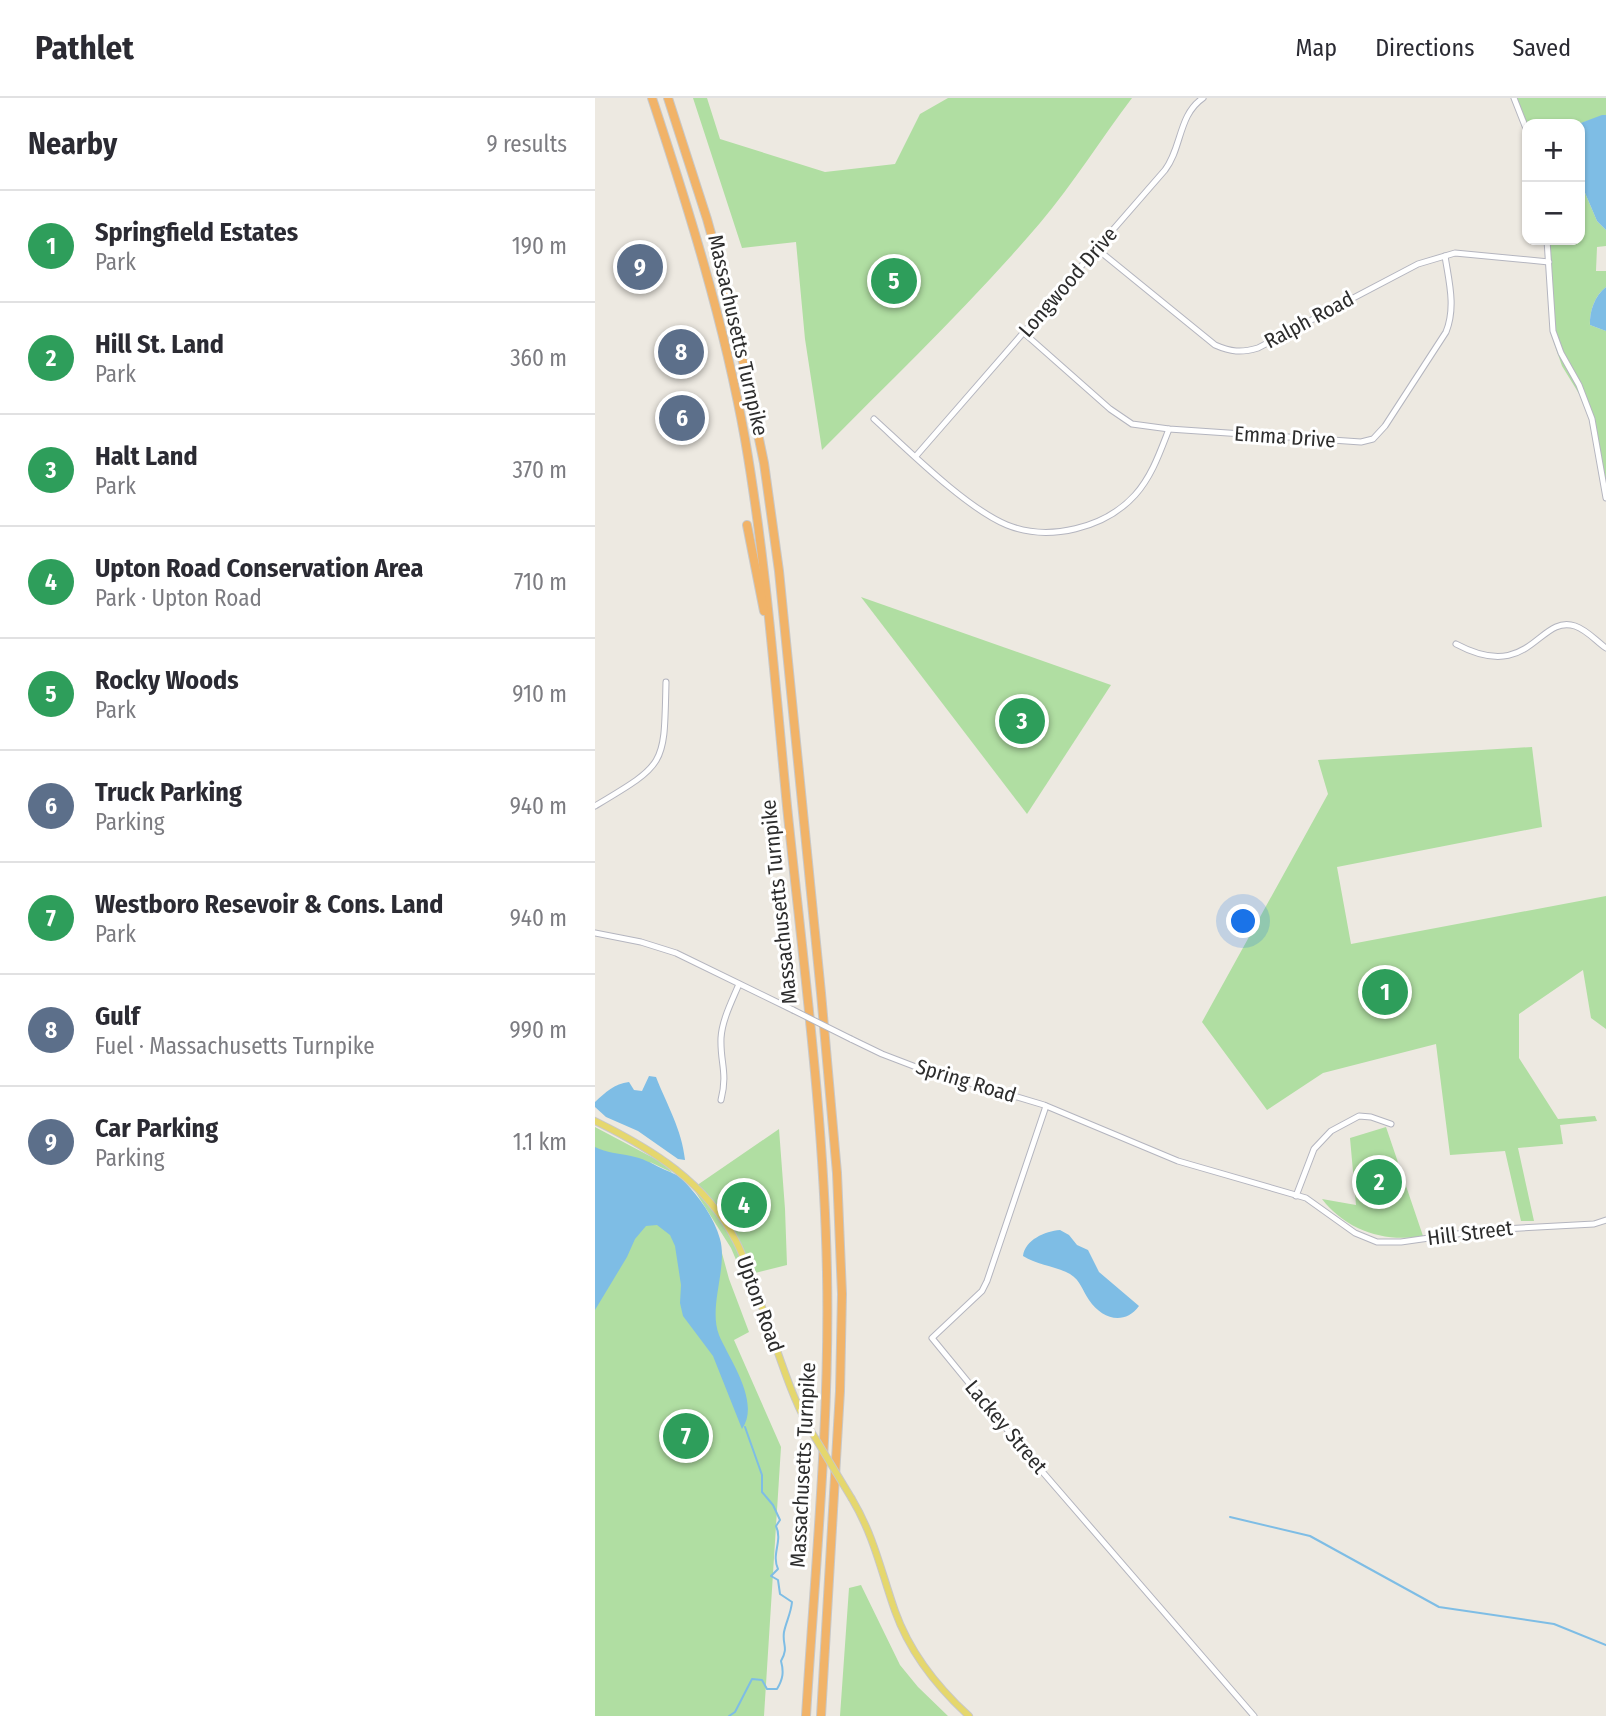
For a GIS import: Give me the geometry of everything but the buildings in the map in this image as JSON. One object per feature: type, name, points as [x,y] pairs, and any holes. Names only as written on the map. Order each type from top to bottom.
[{"type":"highway","name":"Massachusetts Turnpike","points":[[652,98],[701,248],[734,384],[755,503],[772,649],[816,1105],[826,1250],[827,1310],[823,1431],[806,1716]]},
{"type":"highway","name":"Massachusetts Turnpike","points":[[668,98],[732,309],[764,463],[779,571],[820,979],[839,1198],[842,1294],[840,1379],[821,1716]]},
{"type":"highway","points":[[747,524],[772,649]]},
{"type":"main road","name":"Upton Road","points":[[595,1121],[663,1159],[701,1191],[723,1219],[740,1251],[790,1387],[808,1426],[873,1539],[894,1609],[909,1642],[935,1683],[969,1716]]},
{"type":"street","name":"Longwood Drive","points":[[916,456],[1172,160],[1187,115],[1203,98]]},
{"type":"street","points":[[1514,98],[1522,119]]},
{"type":"street","points":[[1547,245],[1553,331],[1592,419],[1606,498]]},
{"type":"street","name":"Ralph Road","points":[[1097,249],[1215,345],[1242,352],[1258,348],[1418,264],[1455,253],[1549,262]]},
{"type":"street","name":"Emma Drive","points":[[1024,333],[1110,409],[1132,424],[1360,442],[1373,439],[1385,426],[1446,332],[1452,317],[1452,301],[1445,256]]},
{"type":"street","points":[[874,419],[958,492],[1006,524],[1028,531],[1059,532],[1094,524],[1117,511],[1134,496],[1156,463],[1169,429]]},
{"type":"street","points":[[1456,644],[1480,655],[1504,658],[1526,649],[1555,627],[1566,624],[1578,626],[1606,648]]},
{"type":"street","points":[[595,806],[643,777],[659,759],[664,736],[666,682]]},
{"type":"street","name":"Spring Road","points":[[595,933],[653,945],[676,953],[851,1039],[916,1067],[1046,1106],[1178,1161],[1296,1196],[1316,1204],[1339,1221]]},
{"type":"street","points":[[721,1100],[726,1081],[721,1037],[739,984]]},
{"type":"street","name":"Lackey Street","points":[[1046,1106],[982,1292],[932,1338],[1028,1454],[1254,1716]]},
{"type":"street","points":[[1296,1196],[1314,1149],[1331,1131],[1359,1116],[1391,1124]]},
{"type":"street","name":"Hill Street","points":[[1339,1221],[1366,1239],[1389,1243],[1485,1230],[1594,1224],[1606,1220]]},
{"type":"green space","points":[[693,98],[707,98],[720,139],[825,172],[895,164],[920,114],[948,98],[1132,98],[1064,193],[1014,253],[822,450],[805,339],[796,242],[742,248]]},
{"type":"green space","points":[[1515,98],[1606,98],[1606,115],[1585,122],[1585,119],[1522,119],[1522,121]]},
{"type":"green space","points":[[1585,193],[1597,221],[1606,230],[1606,246],[1597,247],[1596,271],[1606,271],[1606,287],[1596,299],[1590,325],[1606,331],[1606,493],[1597,437],[1581,397],[1562,366],[1553,340],[1546,245],[1585,245]]},
{"type":"green space","points":[[861,597],[1111,685],[1027,814]]},
{"type":"green space","points":[[1532,747],[1542,827],[1337,867],[1351,944],[1606,896],[1606,1029],[1591,1018],[1583,970],[1519,1014],[1519,1058],[1558,1119],[1595,1116],[1597,1121],[1560,1125],[1563,1144],[1518,1148],[1534,1221],[1521,1221],[1505,1151],[1450,1155],[1436,1044],[1323,1073],[1267,1110],[1202,1022],[1328,794],[1318,760]]},
{"type":"green space","points":[[595,1127],[661,1162],[673,1173],[650,1162],[716,1231],[729,1279],[749,1332],[734,1340],[781,1447],[764,1716],[595,1716]]},
{"type":"green space","points":[[1386,1127],[1423,1236],[1394,1238],[1367,1232],[1342,1219],[1322,1199],[1356,1205],[1350,1138]]},
{"type":"green space","points":[[779,1129],[787,1265],[743,1276],[731,1248],[693,1188]]},
{"type":"green space","points":[[861,1585],[900,1665],[948,1716],[840,1716],[849,1588]]},
{"type":"water","points":[[1606,115],[1606,230],[1597,221],[1585,193],[1585,121]]},
{"type":"water","points":[[1606,287],[1606,331],[1590,325],[1590,320],[1596,299]]},
{"type":"water","points":[[649,1076],[656,1077],[681,1138],[685,1160],[678,1159],[638,1131],[606,1117],[595,1107],[595,1102],[619,1085],[629,1082],[634,1090],[642,1091]]},
{"type":"water","points":[[595,1147],[639,1158],[679,1177],[690,1187],[710,1215],[722,1250],[716,1324],[746,1394],[747,1418],[742,1429],[713,1356],[683,1316],[675,1246],[670,1235],[657,1225],[646,1226],[635,1239],[595,1310]]},
{"type":"water","points":[[1060,1230],[1069,1235],[1077,1245],[1088,1250],[1099,1272],[1139,1306],[1133,1312],[1120,1318],[1107,1316],[1094,1307],[1070,1274],[1023,1256],[1028,1245],[1037,1237]]},
{"type":"waterway","points":[[729,1716],[735,1712],[752,1679],[762,1680],[767,1689],[777,1689],[782,1675],[784,1632],[792,1602],[780,1594],[778,1580],[771,1576],[778,1569],[776,1526],[780,1520],[773,1505],[762,1492],[762,1475],[745,1427]]},
{"type":"waterway","points":[[1230,1517],[1310,1536],[1439,1607],[1554,1624],[1606,1645]]},
{"type":"place","name":"Car Parking","points":[[640,267]]},
{"type":"place","name":"Rocky Woods","points":[[894,281]]},
{"type":"place","name":"Gulf","points":[[681,352]]},
{"type":"place","name":"Truck Parking","points":[[682,418]]},
{"type":"place","name":"Halt Land","points":[[1022,721]]},
{"type":"place","name":"Springfield Estates","points":[[1385,992]]},
{"type":"place","name":"Hill St. Land","points":[[1379,1182]]},
{"type":"place","name":"Upton Road Conservation Area","points":[[744,1205]]},
{"type":"place","name":"Westboro Resevoir & Cons. Land","points":[[686,1436]]}]
